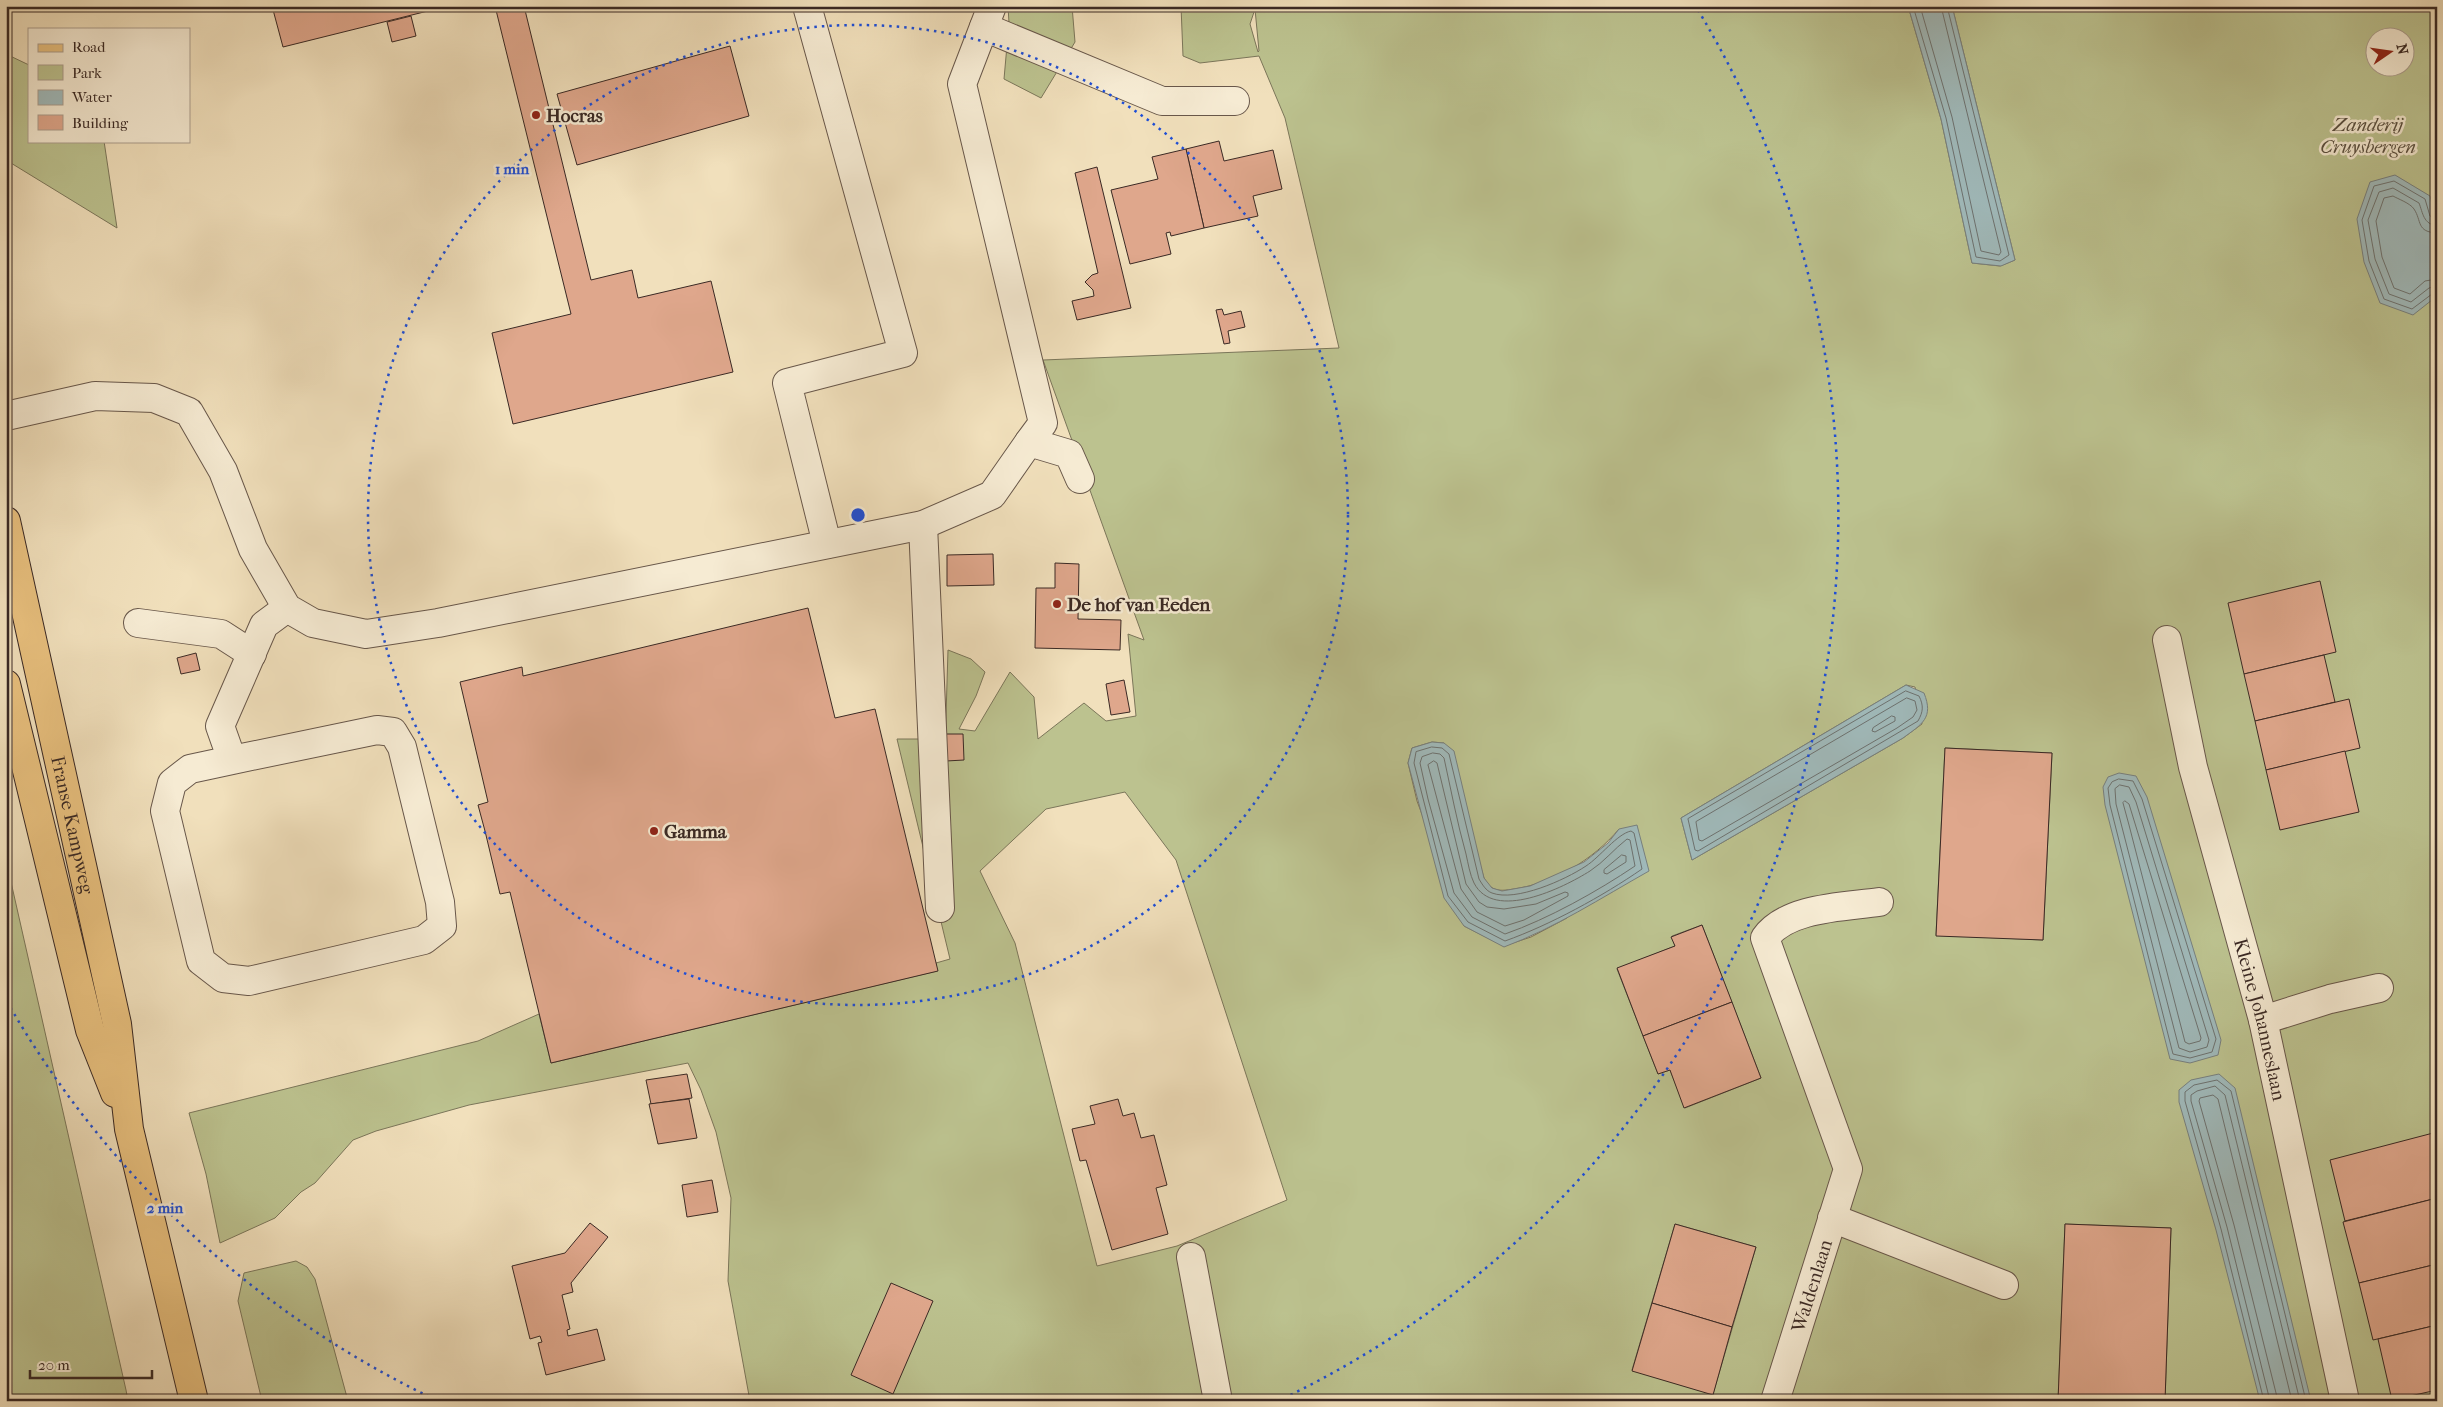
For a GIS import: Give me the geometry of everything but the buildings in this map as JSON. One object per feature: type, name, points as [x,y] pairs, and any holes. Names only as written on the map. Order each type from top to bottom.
[{"type":"main road","name":"Franse Kampweg","points":[[6,521],[116,1024],[129,1129],[194,1401]]},
{"type":"main road","name":"Franse Kampweg","points":[[6,684],[90,1030],[129,1129]]},
{"type":"street","points":[[807,6],[903,353],[787,383],[827,544]]},
{"type":"street","points":[[6,416],[95,396],[154,398],[189,412],[223,470],[253,549],[287,608],[313,624],[366,634],[448,621],[923,525],[992,495],[1043,423],[962,84],[988,16],[1162,101],[1235,101]]},
{"type":"street","points":[[1029,442],[1068,454],[1080,479]]},
{"type":"street","points":[[923,525],[940,908]]},
{"type":"street","points":[[232,760],[220,726],[264,625],[287,608]]},
{"type":"street","points":[[138,623],[221,634],[252,654]]},
{"type":"street","name":"Kleine Johanneslaan","points":[[2167,640],[2193,767],[2262,1020],[2345,1401]]},
{"type":"street","points":[[377,730],[393,732],[402,747],[440,902],[442,926],[424,940],[249,981],[223,978],[200,961],[165,811],[172,783],[178,778],[190,769],[232,760],[377,730]]},
{"type":"street","name":"Waldenlaan","points":[[1775,1401],[1848,1169],[1766,938],[1773,927],[1800,914],[1880,902]]},
{"type":"street","points":[[2262,1020],[2330,999],[2379,988]]},
{"type":"street","points":[[1832,1218],[2004,1285]]},
{"type":"street","points":[[1191,1257],[1218,1401]]},
{"type":"green space","points":[[1008,6],[1072,6],[1075,42],[1041,98],[1004,79],[1009,23]]},
{"type":"green space","name":"Zanderij Cruysbergen","points":[[1181,6],[1908,6],[1941,119],[1972,263],[2000,266],[2015,260],[1952,6],[2437,6],[2437,1401],[2165,1401],[2171,1228],[2065,1224],[2058,1401],[750,1401],[728,1281],[731,1198],[716,1132],[701,1090],[688,1063],[469,1105],[376,1131],[353,1140],[315,1183],[301,1192],[275,1218],[220,1243],[206,1174],[189,1113],[478,1041],[539,1014],[551,1063],[937,971],[936,963],[950,959],[897,739],[923,739],[944,783],[948,650],[971,659],[985,672],[976,696],[959,729],[975,731],[1010,672],[1034,697],[1038,739],[1084,703],[1106,721],[1136,716],[1128,634],[1144,640],[1043,360],[1339,348],[1285,118],[1259,56],[1200,63],[1183,56]],"holes":[[[1255,9],[1258,52],[1250,24]],[[1906,685],[1915,687],[1922,724],[1903,738],[1692,860],[1681,818]],[[1432,742],[1444,743],[1484,878],[1493,889],[1508,890],[1529,886],[1558,876],[1597,851],[1619,829],[1567,918],[1531,937],[1504,946],[1464,926],[1417,801],[1408,763],[1412,748]],[[1945,748],[2052,753],[2043,940],[1936,935]],[[1125,792],[1176,860],[1287,1200],[1177,1246],[1097,1266],[1015,943],[980,871],[1046,809]],[[1702,925],[1761,1078],[1685,1108],[1670,1070],[1658,1074],[1617,969],[1675,946],[1672,936]],[[1675,1224],[1756,1247],[1713,1394],[1632,1370]]]},
{"type":"green space","points":[[6,54],[28,65],[28,142],[104,142],[117,228],[6,160]]},
{"type":"green space","points":[[6,860],[126,1390],[128,1401],[6,1401]]},
{"type":"green space","points":[[296,1261],[307,1267],[315,1279],[348,1401],[262,1401],[238,1301],[244,1273]]},
{"type":"water","points":[[1908,6],[1952,6],[2015,260],[2001,266],[1972,263],[1941,119]]},
{"type":"water","points":[[2395,175],[2430,196],[2437,223],[2437,296],[2413,315],[2380,303],[2364,262],[2357,219],[2370,182]]},
{"type":"water","points":[[1906,685],[1924,693],[1927,702],[1927,715],[1916,729],[1692,860],[1681,818]]},
{"type":"water","points":[[1432,742],[1444,743],[1454,751],[1484,878],[1492,888],[1502,891],[1530,886],[1584,862],[1608,843],[1619,829],[1637,825],[1649,871],[1560,922],[1504,947],[1464,926],[1444,898],[1408,763],[1412,748]]},
{"type":"water","points":[[2119,773],[2136,776],[2147,797],[2221,1040],[2218,1055],[2190,1063],[2170,1059],[2105,805],[2103,787],[2108,777]]},
{"type":"water","points":[[2219,1074],[2235,1088],[2311,1401],[2260,1401],[2216,1230],[2179,1102],[2179,1090],[2191,1080]]},
{"type":"place","name":"Hocras","points":[[536,115]]},
{"type":"place","name":"De hof van Eeden","points":[[1057,604]]},
{"type":"place","name":"Gamma","points":[[654,831]]}]
